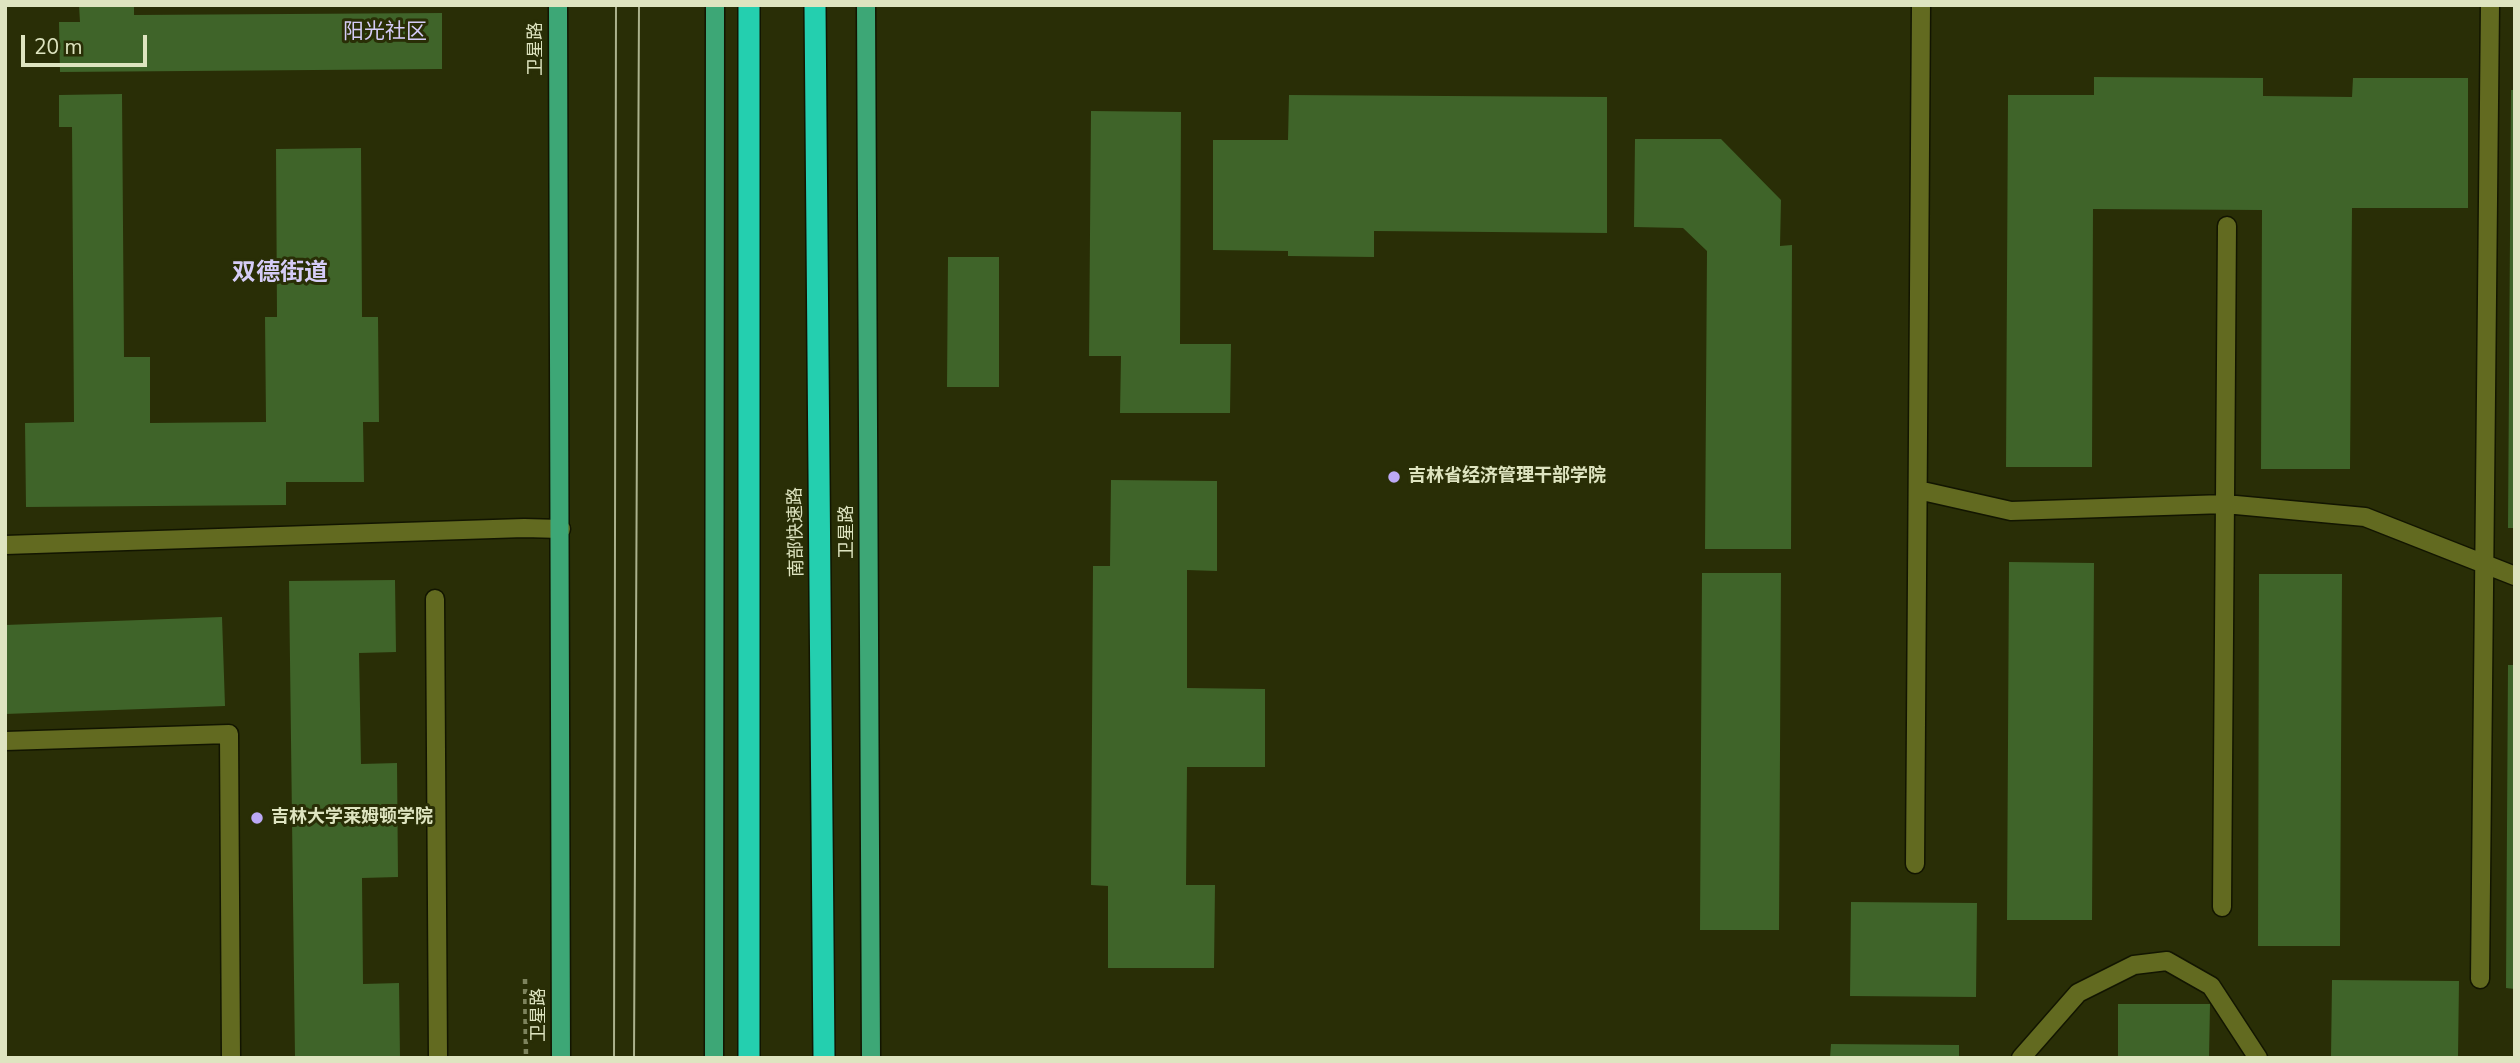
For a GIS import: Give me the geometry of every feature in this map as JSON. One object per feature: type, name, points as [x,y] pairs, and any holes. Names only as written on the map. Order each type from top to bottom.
[{"type":"highway","points":[[749,5],[749,1058]]},
{"type":"highway","name":"南部快速路","points":[[815,5],[824,1058]]},
{"type":"main road","name":"卫星路","points":[[558,5],[561,1058]]},
{"type":"main road","points":[[714,1058],[715,5]]},
{"type":"main road","name":"卫星路","points":[[866,5],[871,1058]]},
{"type":"street","points":[[1915,864],[1921,5]]},
{"type":"street","points":[[2480,979],[2490,5]]},
{"type":"street","points":[[2222,907],[2227,226]]},
{"type":"street","points":[[1918,490],[2011,511],[2225,504],[2365,517],[2515,576]]},
{"type":"street","points":[[5,545],[510,528],[561,529]]},
{"type":"street","points":[[435,599],[438,1058]]},
{"type":"street","points":[[5,741],[229,734],[231,1058]]},
{"type":"street","points":[[2021,1058],[2078,993],[2134,965],[2167,961],[2211,986],[2259,1058]]},
{"type":"path","points":[[525,979],[526,1058]]},
{"type":"building","points":[[79,5],[134,5],[134,15],[442,13],[442,69],[60,72],[59,22],[80,22]]},
{"type":"building","points":[[2094,77],[2263,78],[2263,96],[2352,97],[2353,78],[2468,78],[2468,208],[2352,208],[2350,469],[2261,469],[2262,210],[2093,209],[2092,467],[2006,467],[2008,95],[2094,95]]},
{"type":"building","points":[[2511,90],[2515,90],[2515,528],[2508,528]]},
{"type":"building","points":[[122,94],[124,357],[150,357],[150,423],[266,422],[265,317],[277,317],[276,149],[361,148],[362,317],[378,317],[379,422],[363,422],[364,482],[286,482],[286,505],[26,507],[25,423],[74,422],[72,127],[59,127],[59,95]]},
{"type":"building","points":[[1289,95],[1607,97],[1607,233],[1374,231],[1374,257],[1288,256],[1288,251],[1213,250],[1213,140],[1288,140]]},
{"type":"building","points":[[1091,111],[1181,112],[1180,344],[1231,344],[1230,413],[1120,413],[1121,356],[1089,356]]},
{"type":"building","points":[[1635,139],[1721,139],[1781,200],[1780,246],[1792,245],[1791,549],[1705,549],[1707,251],[1683,228],[1634,227]]},
{"type":"building","points":[[948,257],[999,257],[999,387],[947,387]]},
{"type":"building","points":[[1111,480],[1217,481],[1217,571],[1187,570],[1187,688],[1265,689],[1265,767],[1187,767],[1186,885],[1215,885],[1214,968],[1108,968],[1108,886],[1091,885],[1093,566],[1110,566]]},
{"type":"building","points":[[2009,562],[2094,563],[2092,920],[2007,920]]},
{"type":"building","points":[[1702,573],[1781,573],[1779,930],[1700,930]]},
{"type":"building","points":[[2259,574],[2342,574],[2340,946],[2258,946]]},
{"type":"building","points":[[395,580],[396,652],[359,653],[361,764],[397,763],[398,877],[362,878],[363,984],[399,983],[400,1058],[295,1058],[289,581]]},
{"type":"building","points":[[222,617],[225,706],[5,714],[5,625]]},
{"type":"building","points":[[2508,665],[2515,665],[2515,989],[2506,988]]},
{"type":"building","points":[[1851,902],[1977,903],[1976,997],[1850,996]]},
{"type":"building","points":[[2332,980],[2459,981],[2458,1058],[2331,1058]]},
{"type":"building","points":[[2118,1004],[2210,1004],[2209,1058],[2118,1058]]},
{"type":"building","points":[[1831,1044],[1959,1045],[1959,1058],[1830,1058]]},
{"type":"tram line","points":[[614,1058],[616,5]]},
{"type":"tram line","points":[[634,1058],[639,5]]},
{"type":"place","name":"吉林省经济管理干部学院","points":[[1394,477]]},
{"type":"place","name":"吉林大学莱姆顿学院","points":[[257,818]]},
{"type":"district","name":"阳光社区","points":[[385,33]]},
{"type":"district","name":"双德街道","points":[[280,274]]}]
